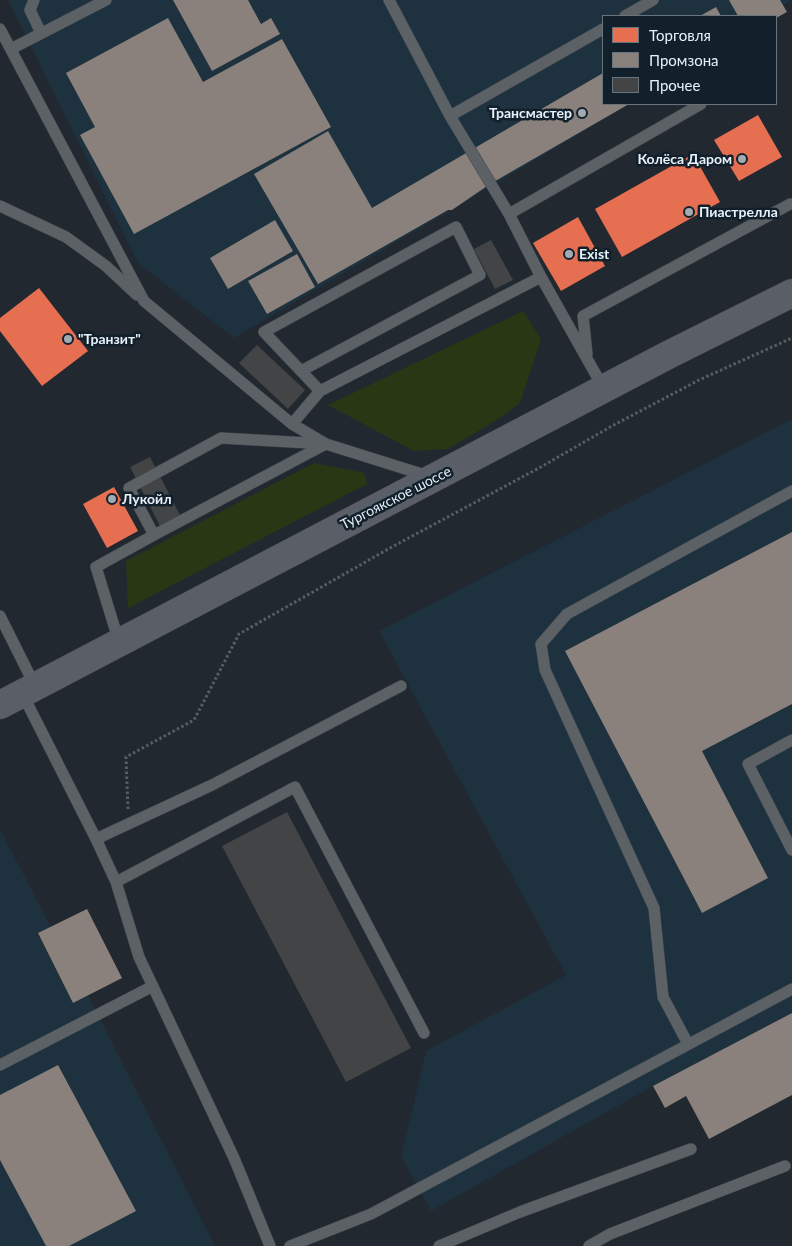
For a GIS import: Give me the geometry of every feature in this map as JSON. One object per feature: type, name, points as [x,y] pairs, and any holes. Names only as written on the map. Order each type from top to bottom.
[{"type":"main road","name":"Тургоякское шоссе","points":[[19,695],[604,389],[792,293]]},
{"type":"lane","points":[[34,0],[30,10],[41,33]]},
{"type":"lane","points":[[11,49],[106,0]]},
{"type":"lane","points":[[389,0],[450,116],[509,214],[541,277],[604,389]]},
{"type":"lane","points":[[627,15],[654,0]]},
{"type":"lane","points":[[0,29],[144,301]]},
{"type":"lane","points":[[450,116],[602,30]]},
{"type":"lane","points":[[509,214],[699,105]]},
{"type":"lane","points":[[588,361],[583,316],[790,204]]},
{"type":"lane","points":[[0,206],[66,237],[106,266],[144,301],[292,424],[326,444],[434,478]]},
{"type":"lane","points":[[301,371],[480,275],[456,227],[264,332],[301,371],[320,391]]},
{"type":"lane","points":[[292,424],[320,391],[541,277]]},
{"type":"lane","points":[[154,536],[129,488],[221,438],[326,444]]},
{"type":"lane","points":[[119,642],[96,567],[326,444]]},
{"type":"lane","points":[[688,1044],[663,997],[654,908],[545,670],[541,644],[567,614],[792,491]]},
{"type":"lane","points":[[0,616],[19,695],[96,839],[116,882],[139,957],[234,1158],[270,1246]]},
{"type":"lane","points":[[96,839],[212,785],[400,686]]},
{"type":"lane","points":[[792,740],[748,764],[792,850]]},
{"type":"lane","points":[[116,882],[295,787],[424,1033]]},
{"type":"lane","points":[[0,1065],[153,986]]},
{"type":"lane","points":[[290,1246],[372,1214],[792,989]]},
{"type":"lane","points":[[439,1246],[520,1212],[690,1148]]},
{"type":"lane","points":[[589,1246],[610,1234],[784,1166]]},
{"type":"path","points":[[128,824],[126,756],[194,720],[239,634],[390,548],[539,468],[612,426],[698,380],[792,338]]},
{"type":"shaded area","points":[[8,0],[792,0],[770,15],[602,15],[602,105],[628,105],[234,338],[138,263]]},
{"type":"shaded area","points":[[792,419],[792,1013],[653,1086],[431,1211],[401,1156],[426,1051],[566,975],[379,631]]},
{"type":"shaded area","points":[[0,829],[51,927],[38,934],[73,1003],[88,995],[215,1246],[0,1246]]},
{"type":"green space","points":[[523,311],[541,339],[520,403],[498,419],[448,449],[414,451],[328,405]]},
{"type":"green space","points":[[314,463],[364,473],[367,484],[128,608],[126,561]]},
{"type":"building: Торговля","points":[[758,115],[782,157],[739,181],[714,140]]},
{"type":"building: Торговля","points":[[693,154],[720,202],[622,257],[595,209]]},
{"type":"building: Торговля","name":"Exist","points":[[578,217],[605,266],[561,291],[533,243]]},
{"type":"building: Торговля","points":[[39,288],[88,351],[42,386],[0,331],[0,318]]},
{"type":"building: Торговля","points":[[114,487],[138,531],[107,548],[83,504]]},
{"type":"building: Промзона","points":[[173,0],[248,0],[261,24],[271,18],[280,34],[212,71]]},
{"type":"building: Промзона","points":[[729,0],[780,0],[787,12],[777,17],[777,15],[737,15]]},
{"type":"building: Промзона","points":[[716,7],[720,15],[702,15]]},
{"type":"building: Промзона","points":[[168,18],[203,82],[282,39],[331,127],[134,234],[80,135],[95,127],[66,73]]},
{"type":"building: Промзона","points":[[602,74],[602,105],[627,105],[490,184],[452,210],[448,210],[318,284],[254,174],[328,131],[372,208]]},
{"type":"building: Промзона","points":[[275,220],[293,251],[228,289],[210,258]]},
{"type":"building: Промзона","points":[[297,254],[315,287],[267,314],[248,281]]},
{"type":"building: Промзона","points":[[792,532],[792,704],[702,751],[768,878],[702,913],[565,651]]},
{"type":"building: Промзона","points":[[87,909],[122,978],[73,1003],[38,933]]},
{"type":"building: Промзона","points":[[792,1013],[792,1095],[709,1139],[686,1096],[665,1108],[653,1086]]},
{"type":"building: Промзона","points":[[58,1065],[136,1211],[69,1246],[46,1246],[0,1160],[0,1095]]},
{"type":"building: Прочее","points":[[491,240],[513,280],[495,289],[474,249]]},
{"type":"building: Прочее","points":[[257,345],[305,390],[288,409],[239,363]]},
{"type":"building: Прочее","points":[[150,457],[183,521],[163,532],[130,467]]},
{"type":"building: Прочее","points":[[287,812],[411,1048],[346,1082],[222,846]]},
{"type":"place","name":"Трансмастер","points":[[582,113]]},
{"type":"place","name":"Колёса Даром","points":[[742,159]]},
{"type":"place","name":"Пиастрелла","points":[[689,212]]},
{"type":"place","name":"Exist","points":[[569,254]]},
{"type":"place","name":"\"Транзит\"","points":[[68,339]]},
{"type":"place","name":"Лукойл","points":[[112,499]]}]
